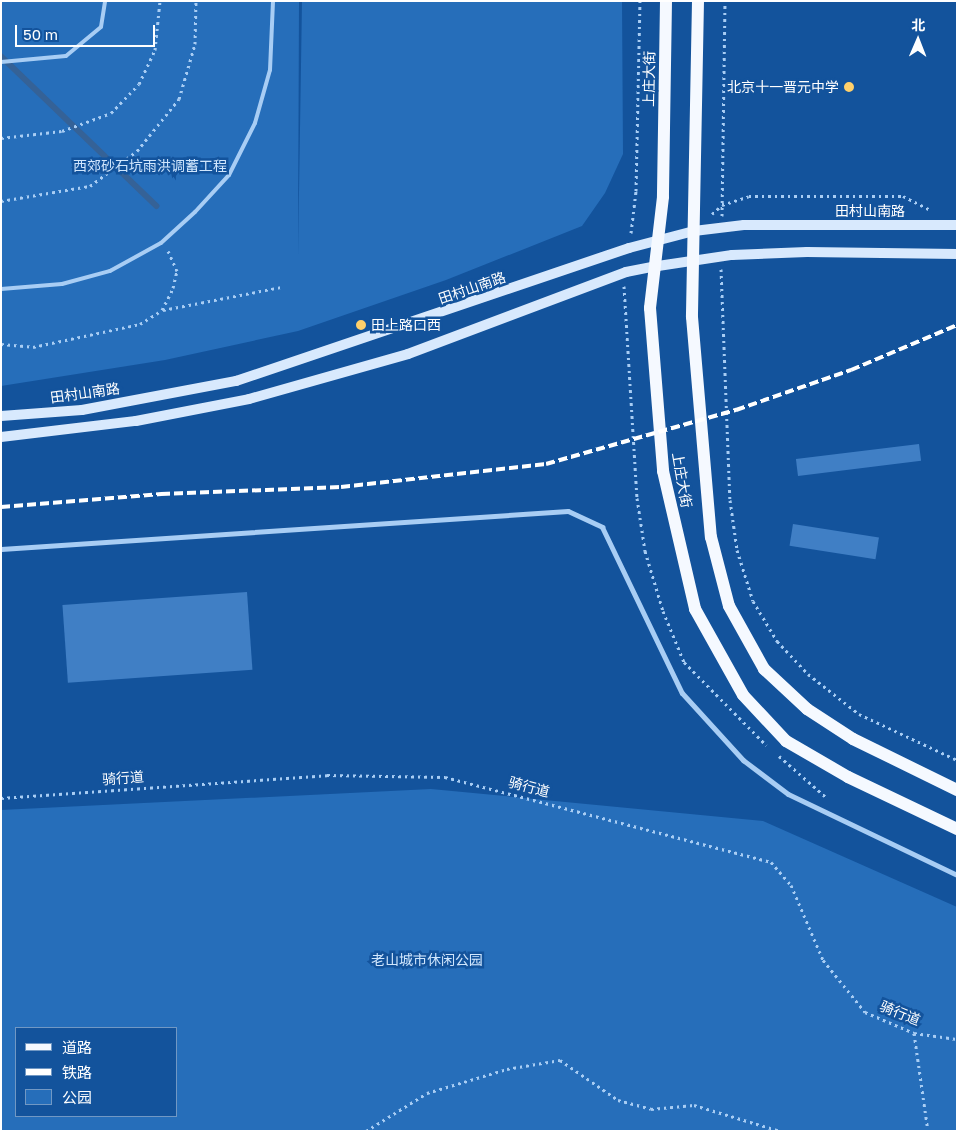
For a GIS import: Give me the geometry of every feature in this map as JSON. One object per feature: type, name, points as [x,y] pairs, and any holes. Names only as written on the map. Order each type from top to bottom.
[{"type":"main road","name":"上庄大街","points":[[666,1],[660,239],[658,266],[650,308],[663,471],[695,609],[743,695],[786,741],[848,777],[957,829]]},
{"type":"main road","name":"上庄大街","points":[[698,1],[692,317],[711,537],[729,606],[743,636],[764,668],[807,709],[853,739],[957,790]]},
{"type":"main road","name":"田村山南路","points":[[1,416],[82,410],[236,380],[660,239],[694,231],[722,228],[957,225]]},
{"type":"main road","points":[[1,437],[136,421],[249,399],[408,354],[626,272],[693,259],[807,252],[957,254]]},
{"type":"street","points":[[1,549],[568,511],[602,527],[682,693],[743,760],[788,794],[957,875]]},
{"type":"lane","points":[[1,62],[66,56],[84,46],[101,26],[105,1]]},
{"type":"lane","points":[[1,289],[62,284],[110,271],[161,243],[229,175],[255,123],[270,70],[273,1]]},
{"type":"path","points":[[1,138],[62,131],[86,125],[111,113],[139,84],[155,50],[160,1]]},
{"type":"path","points":[[1,201],[90,186],[123,161],[179,99],[195,44],[196,1]]},
{"type":"path","points":[[722,228],[725,1]]},
{"type":"path","points":[[694,231],[722,205],[749,196],[903,196],[934,212]]},
{"type":"path","points":[[161,243],[177,271],[162,310]]},
{"type":"path","points":[[721,256],[730,500],[737,550],[753,601],[777,641],[845,702],[957,760]]},
{"type":"path","points":[[1,344],[33,347],[99,336],[140,324],[162,310],[281,287]]},
{"type":"path","name":"骑行道","points":[[1,798],[327,774],[446,777],[771,862],[790,885],[823,960],[866,1012],[914,1033],[957,1040]]},
{"type":"path","points":[[914,1033],[928,1131]]},
{"type":"path","points":[[366,1131],[426,1093],[508,1069],[560,1060],[618,1100],[650,1109],[694,1104],[780,1131]]},
{"type":"green space","name":"西郊砂石坑雨洪调蓄工程","points":[[1,1],[299,1],[298,256],[302,1],[622,1],[623,154],[605,193],[582,226],[446,280],[298,331],[165,360],[1,386]]},
{"type":"green space","name":"老山城市休闲公园","points":[[431,789],[763,821],[957,907],[957,1131],[1,1131],[1,810]]},
{"type":"building","points":[[919,444],[921,461],[798,476],[796,459]]},
{"type":"building","points":[[793,524],[879,538],[875,559],[790,546]]},
{"type":"building","points":[[247,592],[252,670],[68,683],[62,605]]},
{"type":"waterway","points":[[1,56],[157,206]]},
{"type":"railway","points":[[1,507],[161,494],[341,487],[546,464],[736,410],[851,370],[957,325]]},
{"type":"place","name":"北京十一晋元中学","points":[[849,87]]},
{"type":"place","name":"田上路口西","points":[[361,325]]}]
